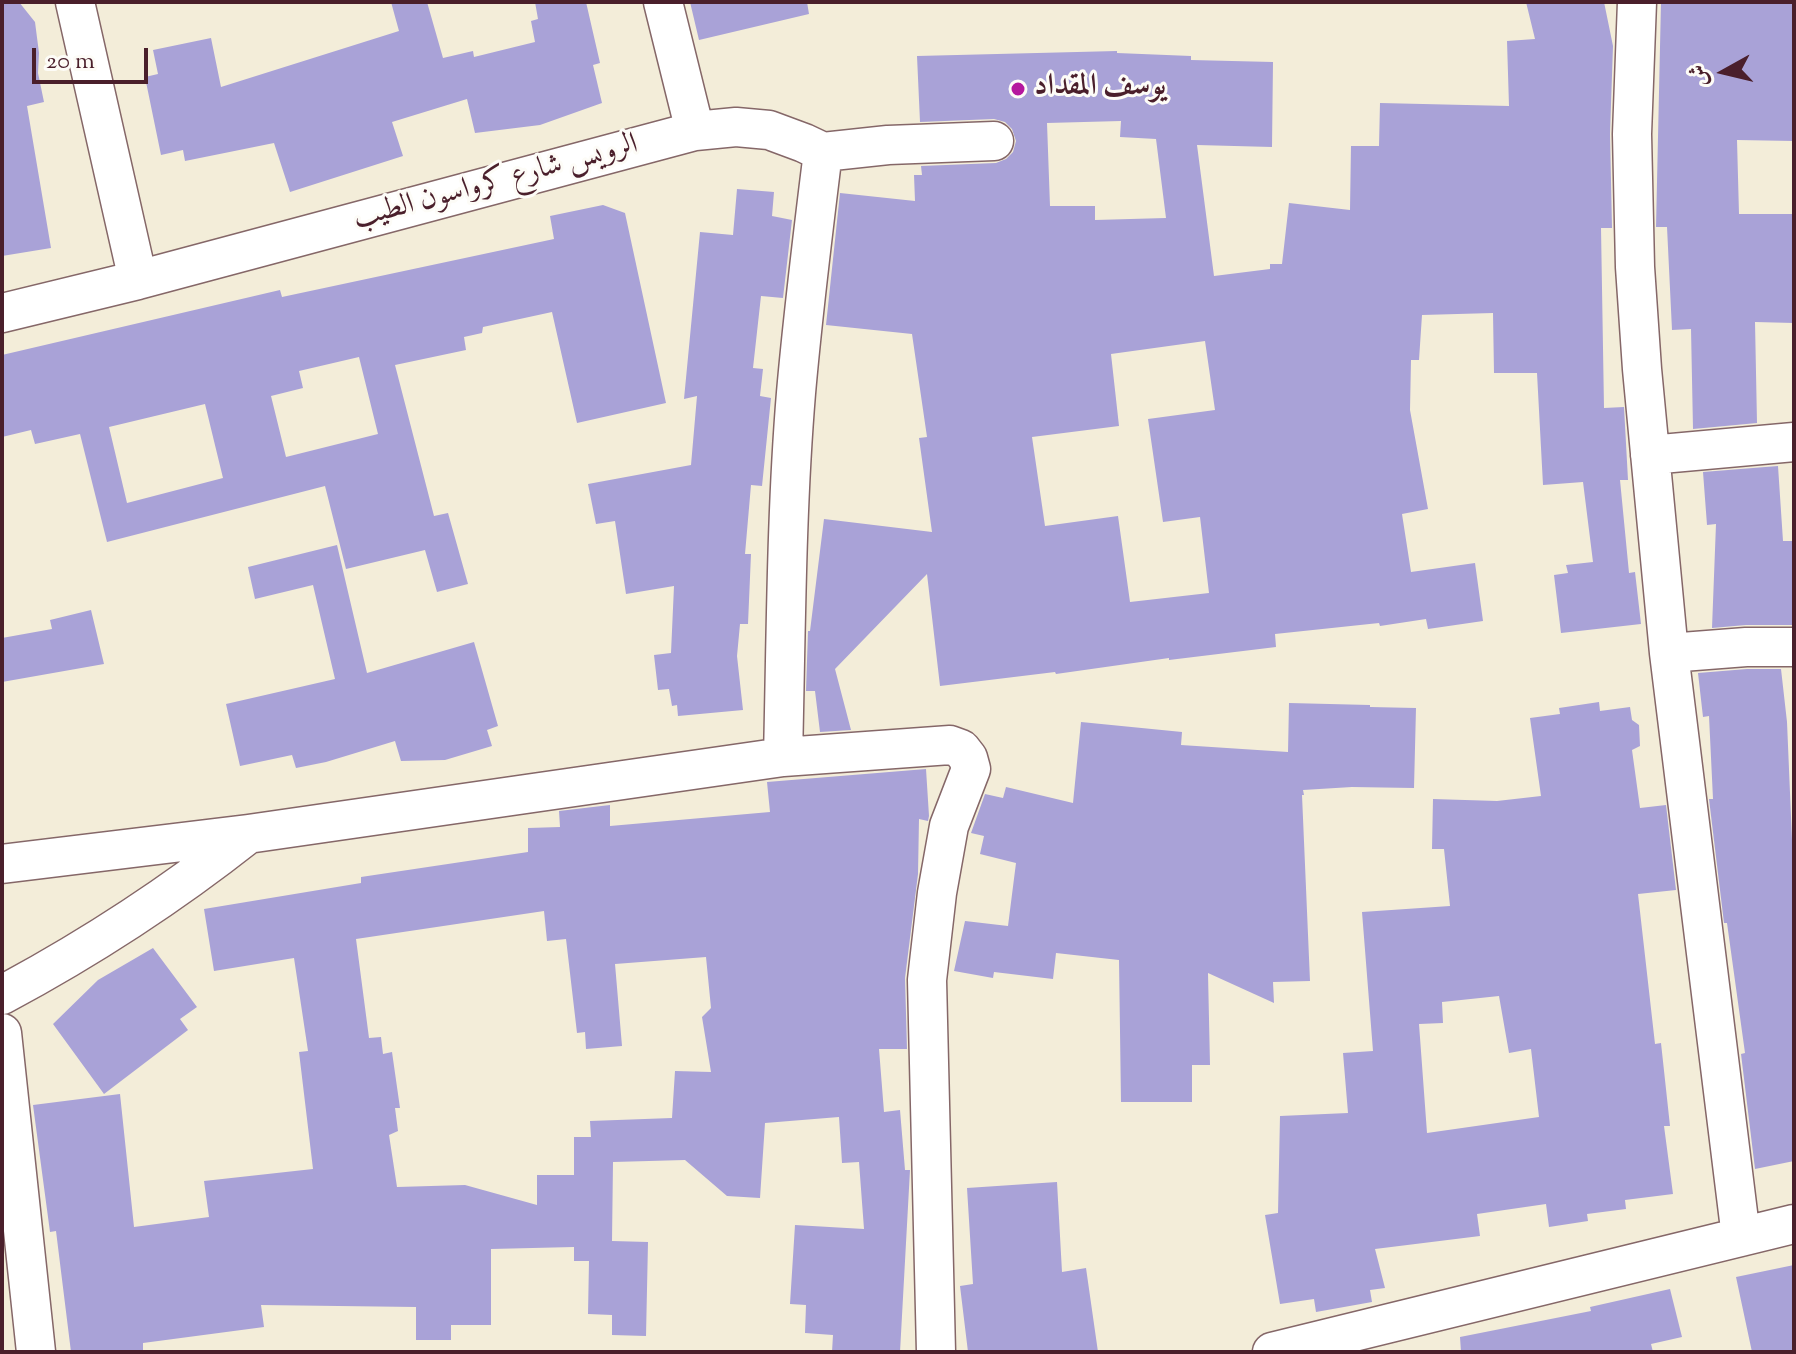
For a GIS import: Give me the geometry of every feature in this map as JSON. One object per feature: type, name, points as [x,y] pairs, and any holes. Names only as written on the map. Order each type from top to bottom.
[{"type":"street","points":[[75,2],[138,280]]},
{"type":"street","points":[[663,2],[695,131]]},
{"type":"street","points":[[1637,2],[1632,134],[1635,267],[1642,369],[1669,653],[1741,1237]]},
{"type":"street","name":"الرويس شارع كرواسون الطيب","points":[[2,313],[138,280],[695,131],[736,127],[769,130],[823,152],[888,145],[994,141]]},
{"type":"street","points":[[783,757],[789,520],[796,395],[823,152]]},
{"type":"street","points":[[1650,455],[1794,442]]},
{"type":"street","points":[[1669,653],[1794,647]]},
{"type":"street","points":[[2,864],[248,834],[783,757],[950,745],[961,749],[971,769],[949,826],[937,893],[927,980],[936,1352]]},
{"type":"street","points":[[2,995],[158,900],[248,834]]},
{"type":"street","points":[[2,1033],[36,1352]]},
{"type":"street","points":[[1272,1352],[1374,1340],[1794,1224]]},
{"type":"building","points":[[2,2],[19,2],[35,22],[38,73],[44,102],[27,106],[51,248],[2,256]]},
{"type":"building","points":[[391,2],[427,2],[443,58],[473,51],[474,57],[535,42],[531,21],[538,19],[535,2],[586,2],[600,63],[593,65],[602,103],[540,125],[475,133],[467,99],[392,122],[403,156],[290,192],[274,143],[185,161],[183,150],[161,155],[145,77],[158,74],[153,50],[211,38],[221,87],[399,31]]},
{"type":"building","points":[[690,2],[807,2],[809,14],[699,40]]},
{"type":"building","points":[[1526,2],[1604,2],[1613,46],[1610,134],[1612,228],[1601,228],[1604,408],[1624,407],[1628,480],[1620,480],[1629,573],[1635,572],[1641,624],[1561,633],[1554,575],[1568,573],[1566,565],[1593,562],[1583,482],[1543,485],[1537,373],[1494,373],[1493,313],[1422,315],[1419,360],[1411,360],[1410,410],[1428,509],[1402,514],[1411,572],[1475,563],[1483,621],[1428,629],[1426,619],[1380,626],[1379,623],[1275,634],[1276,647],[940,686],[927,574],[835,669],[851,730],[820,732],[815,691],[806,691],[808,631],[824,519],[932,532],[919,438],[927,437],[912,334],[826,325],[840,193],[915,201],[914,175],[922,175],[921,166],[996,163],[1013,152],[1016,141],[1012,129],[1005,122],[994,119],[920,122],[917,56],[1117,51],[1191,56],[1191,60],[1273,62],[1272,147],[1197,145],[1214,276],[1270,269],[1270,264],[1282,264],[1289,203],[1350,210],[1351,146],[1379,146],[1380,103],[1509,106],[1507,41],[1535,39]],"holes":[[[1121,121],[1120,137],[1156,139],[1166,218],[1095,220],[1095,206],[1050,206],[1047,123]],[[1205,341],[1215,410],[1148,419],[1163,522],[1200,517],[1209,593],[1130,602],[1118,516],[1045,526],[1032,437],[1119,426],[1111,354]]]},
{"type":"building","points":[[1661,2],[1794,2],[1794,141],[1737,140],[1739,214],[1794,214],[1794,323],[1755,322],[1757,423],[1693,429],[1691,329],[1672,330],[1667,227],[1656,227]]},
{"type":"building","points":[[737,189],[774,192],[772,216],[792,220],[783,298],[761,296],[753,368],[763,369],[760,396],[771,398],[762,486],[751,485],[745,554],[751,554],[748,624],[740,624],[737,656],[743,710],[678,716],[677,705],[672,706],[669,689],[658,690],[654,655],[671,653],[674,586],[626,594],[615,521],[596,524],[588,484],[691,465],[697,396],[684,399],[700,232],[733,235]]},
{"type":"building","points":[[603,205],[625,213],[666,403],[577,423],[552,312],[483,327],[482,333],[464,337],[466,350],[395,365],[434,516],[448,513],[468,584],[437,592],[425,550],[346,569],[325,486],[107,542],[80,434],[35,444],[31,430],[2,437],[2,355],[280,290],[282,297],[554,239],[550,216]],"holes":[[[359,357],[378,434],[286,457],[271,396],[303,388],[299,371]],[[205,404],[223,478],[127,503],[109,427]]]},
{"type":"building","points":[[1778,466],[1783,541],[1794,541],[1794,625],[1712,628],[1716,524],[1707,525],[1703,472]]},
{"type":"building","points":[[337,545],[367,673],[474,642],[498,726],[487,730],[492,746],[445,760],[401,761],[395,741],[296,768],[292,755],[240,766],[226,704],[335,679],[313,585],[255,599],[248,567]]},
{"type":"building","points":[[91,610],[104,664],[2,682],[2,638],[52,629],[50,620]]},
{"type":"building","points":[[1781,669],[1794,840],[1794,1161],[1755,1169],[1741,1054],[1745,1053],[1727,923],[1724,923],[1709,799],[1713,799],[1709,716],[1703,717],[1698,673]]},
{"type":"building","points":[[1599,702],[1600,711],[1630,707],[1632,720],[1639,725],[1640,746],[1632,750],[1640,808],[1666,805],[1676,890],[1638,894],[1655,1044],[1661,1043],[1670,1126],[1664,1126],[1673,1194],[1625,1200],[1626,1209],[1587,1214],[1588,1221],[1549,1227],[1546,1204],[1477,1214],[1480,1236],[1375,1249],[1385,1288],[1370,1290],[1372,1302],[1316,1312],[1314,1299],[1280,1304],[1265,1215],[1278,1213],[1280,1116],[1348,1113],[1343,1053],[1373,1051],[1362,912],[1450,906],[1444,849],[1432,849],[1433,799],[1497,801],[1541,796],[1530,718],[1560,714],[1559,708]],"holes":[[[1499,996],[1509,1053],[1531,1049],[1539,1117],[1427,1133],[1419,1024],[1443,1023],[1442,1002]]]},
{"type":"building","points":[[1289,703],[1416,708],[1414,788],[1303,790],[1310,981],[1273,982],[1274,1003],[1208,973],[1210,1065],[1192,1065],[1192,1102],[1121,1102],[1119,960],[1056,953],[1053,979],[994,972],[993,978],[954,971],[965,921],[1008,926],[1016,863],[980,854],[984,836],[971,833],[985,794],[1003,798],[1006,787],[1073,803],[1081,722],[1182,732],[1181,745],[1288,752]]},
{"type":"building","points":[[926,769],[929,816],[928,821],[919,819],[918,874],[905,978],[907,1049],[879,1049],[884,1112],[900,1110],[905,1170],[910,1170],[900,1352],[832,1352],[833,1335],[805,1333],[806,1305],[790,1304],[795,1225],[864,1229],[859,1162],[842,1163],[839,1117],[765,1123],[760,1198],[727,1196],[685,1160],[613,1162],[612,1241],[648,1242],[646,1336],[612,1335],[612,1315],[588,1314],[589,1261],[574,1261],[574,1247],[491,1249],[491,1325],[451,1325],[451,1340],[416,1340],[416,1307],[261,1305],[264,1327],[143,1343],[143,1352],[71,1352],[56,1231],[50,1232],[33,1105],[120,1094],[134,1227],[209,1217],[204,1181],[313,1169],[299,1052],[308,1051],[294,958],[214,971],[204,909],[361,883],[361,877],[528,852],[528,828],[560,827],[559,811],[610,805],[610,826],[770,812],[767,782]],"holes":[[[544,911],[547,941],[566,939],[577,1033],[585,1032],[586,1049],[622,1046],[615,964],[706,957],[711,1008],[702,1017],[711,1072],[675,1071],[672,1118],[590,1121],[591,1137],[574,1137],[574,1175],[537,1175],[537,1205],[465,1185],[397,1187],[389,1135],[398,1131],[395,1108],[400,1108],[392,1052],[383,1054],[381,1037],[369,1038],[356,939]]]},
{"type":"building","points":[[153,948],[197,1007],[180,1019],[188,1030],[104,1094],[53,1024],[98,980]]},
{"type":"building","points":[[1057,1182],[1062,1272],[1086,1268],[1098,1352],[968,1352],[960,1286],[973,1284],[967,1188]]},
{"type":"building","points":[[1794,1265],[1794,1352],[1752,1352],[1736,1277]]},
{"type":"building","points":[[1670,1289],[1682,1337],[1651,1344],[1653,1352],[1461,1352],[1460,1337],[1591,1311],[1590,1307]]},
{"type":"place","name":"يوسف المقداد","points":[[1018,89]]}]
